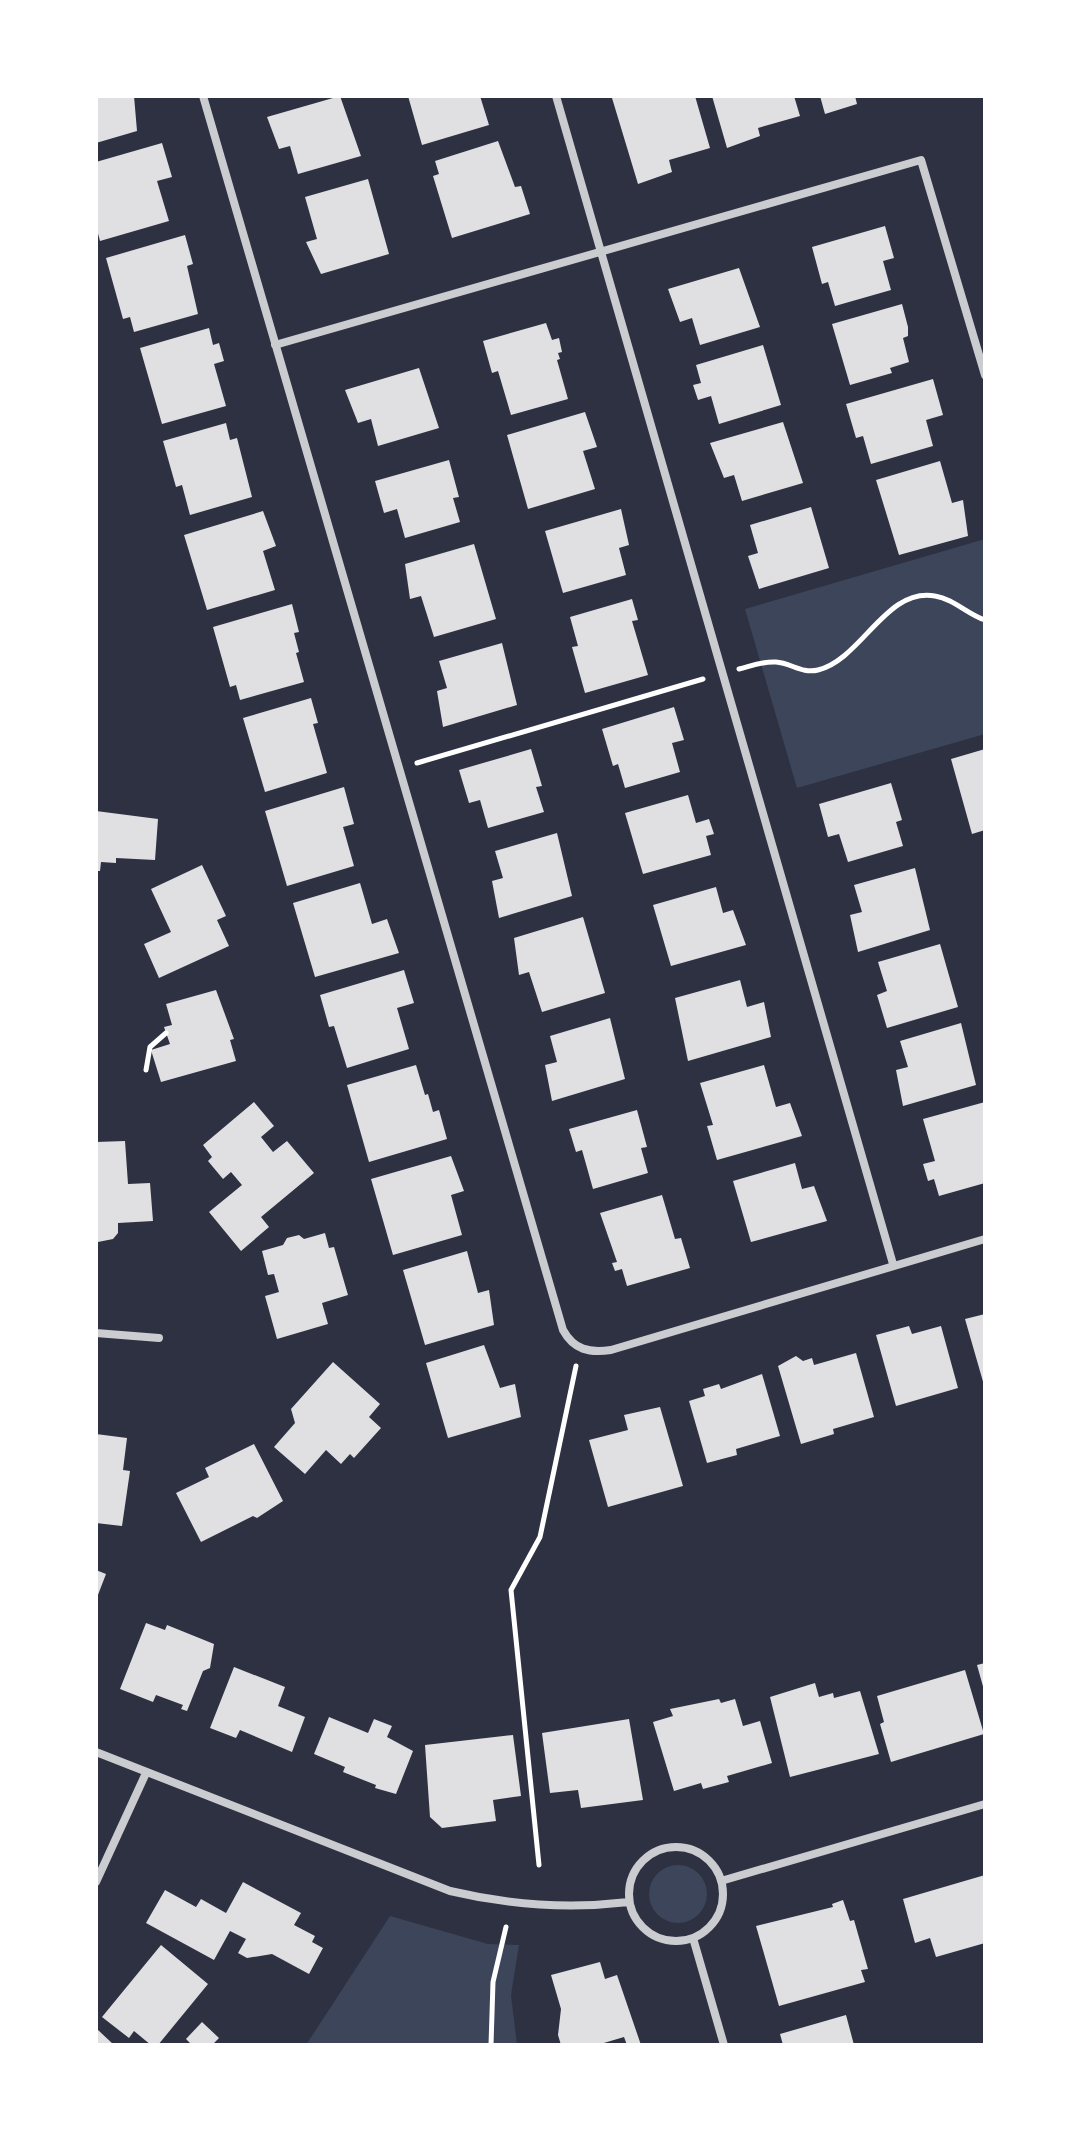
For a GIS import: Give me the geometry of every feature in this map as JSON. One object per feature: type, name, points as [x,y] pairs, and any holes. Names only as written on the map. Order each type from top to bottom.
[{"type":"street","points":[[203,96],[563,1330],[570,1342],[581,1349],[595,1352],[611,1350],[985,1239]]},
{"type":"street","points":[[556,96],[893,1264]]},
{"type":"street","points":[[275,345],[921,160],[985,375]]},
{"type":"street","points":[[96,1333],[159,1338]]},
{"type":"street","points":[[96,1752],[450,1891],[484,1899],[561,1906],[629,1902]]},
{"type":"street","points":[[96,1882],[146,1773]]},
{"type":"street","points":[[721,1881],[985,1804]]},
{"type":"street","points":[[673,1846],[703,1855],[721,1881],[720,1912],[712,1926],[693,1938],[669,1941],[655,1937],[642,1928],[629,1902],[629,1886],[638,1865],[657,1850],[673,1846]]},
{"type":"street","points":[[693,1938],[724,2045]]},
{"type":"path","points":[[401,768],[765,662],[780,662],[806,671],[818,670],[838,661],[896,608],[916,596],[934,596],[985,620]]},
{"type":"path","points":[[146,1070],[150,1047],[166,1033]]},
{"type":"path","points":[[539,1865],[511,1590],[540,1537],[567,1397],[581,1349]]},
{"type":"path","points":[[491,2045],[493,1982],[506,1927]]},
{"type":"shaded area","points":[[985,539],[985,734],[797,788],[745,609]]},
{"type":"shaded area","points":[[678,1865],[698,1874],[707,1894],[698,1914],[678,1923],[658,1914],[649,1894],[658,1874]]},
{"type":"shaded area","points":[[390,1916],[488,1944],[519,1945],[511,1995],[517,2045],[306,2045]]},
{"type":"building","points":[[96,96],[134,96],[137,131],[96,143]]},
{"type":"building","points":[[340,96],[361,156],[298,174],[290,146],[279,149],[267,117]]},
{"type":"building","points":[[408,96],[480,96],[489,125],[422,145]]},
{"type":"building","points":[[695,96],[710,148],[669,160],[672,172],[638,184],[612,98]]},
{"type":"building","points":[[712,96],[794,96],[800,116],[758,128],[760,136],[727,148]]},
{"type":"building","points":[[820,96],[855,96],[857,104],[825,114]]},
{"type":"building","points":[[498,141],[515,187],[521,186],[530,214],[452,238],[433,176],[439,174],[435,161]]},
{"type":"building","points":[[162,143],[172,177],[157,181],[169,221],[100,241],[96,226],[96,162]]},
{"type":"building","points":[[368,179],[389,254],[321,274],[306,242],[317,239],[305,197]]},
{"type":"building","points":[[885,226],[894,258],[883,261],[891,290],[835,306],[828,282],[822,284],[812,247]]},
{"type":"building","points":[[185,235],[193,264],[187,266],[198,314],[134,332],[130,317],[123,319],[106,258]]},
{"type":"building","points":[[739,268],[760,327],[700,345],[692,318],[680,322],[668,289]]},
{"type":"building","points":[[902,304],[908,327],[908,336],[903,338],[909,362],[890,368],[892,373],[850,385],[832,324]]},
{"type":"building","points":[[546,323],[552,340],[559,338],[562,352],[558,353],[560,359],[557,360],[568,399],[511,415],[498,371],[492,373],[483,341]]},
{"type":"building","points":[[209,328],[213,345],[219,343],[224,361],[214,364],[226,406],[162,424],[140,348]]},
{"type":"building","points":[[763,345],[781,405],[719,424],[711,396],[698,400],[693,385],[701,383],[696,365]]},
{"type":"building","points":[[419,368],[439,428],[378,446],[371,419],[358,423],[345,390]]},
{"type":"building","points":[[933,379],[943,415],[926,420],[933,446],[871,464],[863,436],[856,438],[846,404]]},
{"type":"building","points":[[585,412],[597,447],[583,451],[595,489],[528,509],[507,435]]},
{"type":"building","points":[[783,422],[803,483],[742,501],[734,475],[724,478],[710,443]]},
{"type":"building","points":[[226,423],[230,440],[237,438],[252,497],[190,515],[182,485],[176,487],[163,441]]},
{"type":"building","points":[[449,460],[459,497],[453,498],[460,522],[405,538],[397,509],[384,513],[375,481]]},
{"type":"building","points":[[940,461],[952,503],[963,500],[968,536],[899,555],[876,480]]},
{"type":"building","points":[[811,507],[829,568],[759,589],[748,556],[758,553],[750,525]]},
{"type":"building","points":[[621,509],[629,545],[619,548],[626,575],[563,593],[545,531]]},
{"type":"building","points":[[263,511],[276,546],[263,551],[275,590],[207,610],[184,535]]},
{"type":"building","points":[[474,544],[496,619],[434,637],[421,596],[410,599],[405,564]]},
{"type":"building","points":[[632,599],[638,620],[632,621],[648,675],[585,693],[572,647],[578,646],[570,617]]},
{"type":"building","points":[[292,604],[299,632],[294,633],[299,652],[296,653],[304,682],[240,700],[236,685],[230,687],[213,627]]},
{"type":"building","points":[[502,643],[517,705],[443,727],[437,691],[447,688],[439,661]]},
{"type":"building","points":[[311,698],[318,723],[313,724],[327,773],[265,792],[243,718]]},
{"type":"building","points":[[674,707],[684,740],[672,743],[680,772],[625,788],[618,764],[613,766],[602,729]]},
{"type":"building","points":[[531,749],[542,786],[536,787],[544,812],[488,828],[480,800],[469,803],[459,770]]},
{"type":"building","points":[[985,749],[985,830],[972,834],[951,759]]},
{"type":"building","points":[[891,783],[902,820],[896,822],[903,846],[848,862],[839,834],[828,837],[819,804]]},
{"type":"building","points":[[344,787],[354,824],[343,827],[354,866],[287,886],[265,811]]},
{"type":"building","points":[[688,795],[696,823],[709,819],[714,834],[706,836],[711,855],[643,874],[625,813]]},
{"type":"building","points":[[96,811],[158,819],[155,860],[116,858],[116,863],[101,862],[100,871],[96,871]]},
{"type":"building","points":[[557,833],[572,896],[499,918],[492,881],[503,878],[495,851]]},
{"type":"building","points":[[202,865],[226,916],[217,920],[229,946],[159,978],[144,944],[171,932],[151,889]]},
{"type":"building","points":[[915,868],[930,930],[858,952],[850,915],[862,912],[854,885]]},
{"type":"building","points":[[360,883],[372,924],[387,919],[399,953],[315,977],[293,903]]},
{"type":"building","points":[[716,887],[723,913],[733,910],[746,945],[671,966],[653,905]]},
{"type":"building","points":[[583,917],[605,993],[542,1012],[529,972],[519,975],[514,938]]},
{"type":"building","points":[[940,944],[958,1007],[887,1028],[877,995],[887,991],[878,962]]},
{"type":"building","points":[[404,970],[414,1003],[397,1008],[409,1049],[347,1068],[334,1026],[329,1027],[320,995]]},
{"type":"building","points":[[740,980],[747,1007],[764,1002],[771,1037],[688,1061],[675,998]]},
{"type":"building","points":[[216,990],[234,1039],[230,1040],[236,1061],[161,1082],[151,1050],[170,1044],[164,1027],[172,1025],[166,1004]]},
{"type":"building","points":[[610,1018],[625,1079],[552,1101],[545,1065],[557,1062],[550,1036]]},
{"type":"building","points":[[961,1023],[976,1085],[903,1106],[896,1070],[908,1067],[900,1041]]},
{"type":"building","points":[[416,1065],[433,1112],[439,1110],[447,1139],[369,1162],[347,1085]]},
{"type":"building","points":[[764,1065],[776,1107],[790,1103],[802,1136],[717,1160],[707,1126],[713,1125],[700,1083]]},
{"type":"building","points":[[254,1102],[274,1126],[261,1137],[273,1152],[287,1141],[314,1173],[261,1217],[269,1227],[241,1251],[209,1212],[242,1185],[231,1172],[223,1179],[208,1161],[212,1157],[203,1145]]},
{"type":"building","points":[[985,1102],[985,1183],[939,1196],[934,1179],[928,1181],[923,1164],[935,1161],[923,1119]]},
{"type":"building","points":[[637,1110],[647,1147],[641,1148],[648,1173],[593,1189],[582,1150],[576,1152],[569,1129]]},
{"type":"building","points":[[125,1141],[128,1184],[150,1183],[153,1221],[118,1223],[118,1233],[113,1239],[98,1242],[96,1142]]},
{"type":"building","points":[[451,1156],[464,1191],[451,1195],[462,1235],[393,1255],[371,1179]]},
{"type":"building","points":[[795,1163],[802,1189],[814,1186],[827,1221],[751,1242],[733,1181]]},
{"type":"building","points":[[662,1195],[675,1239],[681,1238],[690,1268],[627,1286],[622,1269],[615,1271],[612,1263],[617,1262],[600,1213]]},
{"type":"building","points":[[325,1233],[329,1248],[334,1247],[348,1295],[322,1303],[328,1324],[277,1339],[265,1296],[279,1292],[274,1274],[268,1275],[262,1251],[283,1245],[287,1238],[299,1235],[304,1239]]},
{"type":"building","points":[[467,1251],[478,1293],[489,1290],[494,1325],[425,1345],[403,1270]]},
{"type":"building","points":[[985,1314],[985,1385],[984,1385],[965,1319]]},
{"type":"building","points":[[909,1326],[912,1334],[941,1326],[958,1388],[896,1406],[876,1335]]},
{"type":"building","points":[[484,1345],[500,1388],[515,1384],[521,1417],[448,1438],[426,1363]]},
{"type":"building","points":[[856,1353],[874,1417],[833,1429],[834,1434],[801,1444],[778,1366],[796,1356],[803,1361],[812,1358],[814,1365]]},
{"type":"building","points":[[333,1362],[380,1404],[369,1417],[381,1428],[354,1458],[350,1454],[341,1464],[326,1450],[305,1474],[274,1447],[295,1423],[291,1409]]},
{"type":"building","points":[[762,1374],[780,1436],[736,1449],[737,1455],[707,1463],[689,1401],[705,1396],[703,1389],[719,1384],[721,1389]]},
{"type":"building","points":[[660,1407],[683,1486],[608,1507],[589,1440],[628,1430],[624,1415]]},
{"type":"building","points":[[96,1434],[127,1438],[123,1470],[130,1471],[122,1526],[96,1523]]},
{"type":"building","points":[[254,1444],[283,1501],[257,1518],[253,1516],[201,1542],[176,1493],[209,1477],[205,1468]]},
{"type":"building","points":[[96,1570],[106,1574],[96,1600]]},
{"type":"building","points":[[146,1623],[165,1630],[167,1625],[214,1644],[210,1668],[203,1671],[187,1711],[181,1709],[183,1705],[156,1695],[153,1702],[120,1689]]},
{"type":"building","points":[[985,1663],[985,1690],[984,1690],[977,1665]]},
{"type":"building","points":[[234,1667],[285,1687],[278,1706],[305,1717],[292,1752],[240,1730],[236,1738],[210,1728]]},
{"type":"building","points":[[965,1670],[984,1734],[891,1762],[880,1724],[884,1722],[877,1696]]},
{"type":"building","points":[[815,1683],[819,1697],[833,1693],[834,1698],[860,1691],[879,1754],[790,1777],[770,1697]]},
{"type":"building","points":[[719,1699],[721,1703],[735,1699],[743,1726],[760,1721],[772,1763],[727,1776],[729,1782],[703,1789],[701,1783],[674,1791],[653,1722],[673,1716],[670,1709]]},
{"type":"building","points":[[329,1717],[368,1733],[374,1719],[392,1726],[387,1737],[413,1751],[396,1794],[375,1788],[376,1785],[343,1772],[345,1767],[314,1754]]},
{"type":"building","points":[[629,1719],[643,1800],[581,1808],[578,1790],[550,1793],[542,1733]]},
{"type":"building","points":[[513,1735],[521,1796],[493,1800],[496,1821],[442,1828],[430,1817],[425,1745]]},
{"type":"building","points":[[985,1875],[985,1943],[936,1957],[930,1938],[915,1943],[903,1899]]},
{"type":"building","points":[[243,1882],[301,1913],[294,1925],[315,1936],[312,1942],[323,1948],[309,1974],[272,1954],[247,1958],[238,1953],[246,1939],[230,1931],[214,1960],[146,1923],[165,1890],[196,1907],[201,1899],[226,1913]]},
{"type":"building","points":[[843,1900],[850,1921],[854,1920],[868,1969],[861,1970],[865,1982],[779,2006],[756,1926],[833,1907],[832,1904]]},
{"type":"building","points":[[161,1945],[208,1984],[158,2045],[151,2045],[134,2031],[129,2038],[102,2017]]},
{"type":"building","points":[[600,1962],[605,1979],[617,1975],[641,2045],[627,2045],[624,2037],[597,2045],[561,2045],[558,2035],[561,2009],[551,1975]]},
{"type":"building","points":[[846,2015],[854,2045],[783,2045],[780,2034]]},
{"type":"building","points":[[202,2022],[219,2038],[212,2045],[192,2045],[186,2039]]},
{"type":"building","points":[[98,2030],[114,2045],[96,2045]]}]
